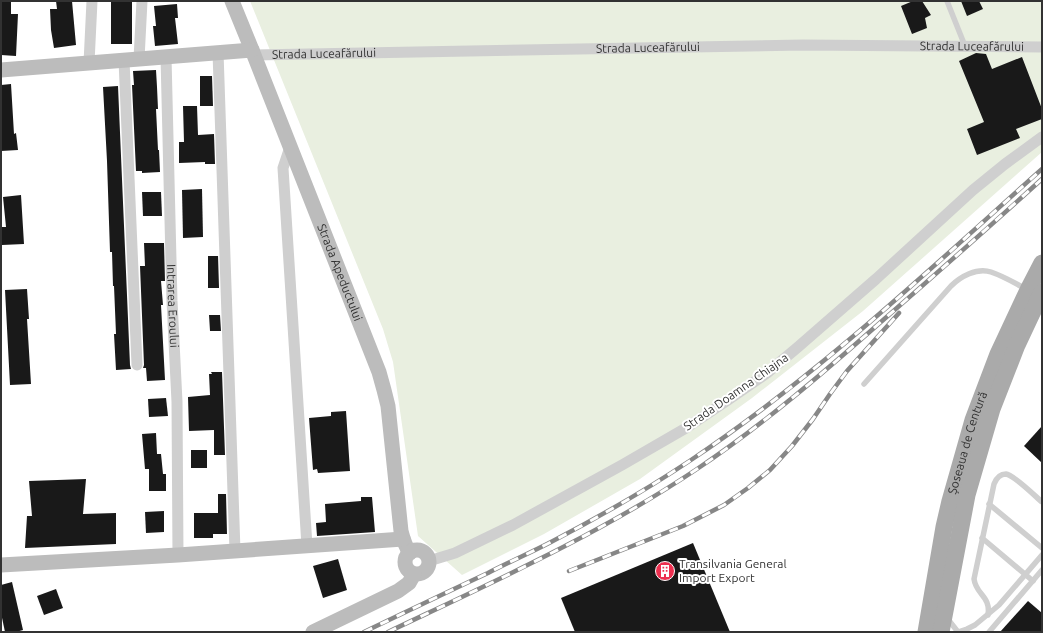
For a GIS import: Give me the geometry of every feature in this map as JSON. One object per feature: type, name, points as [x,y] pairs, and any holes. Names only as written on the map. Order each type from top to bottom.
[{"type":"main road","name":"Șoseaua de Centură","points":[[941,632],[967,495],[992,409],[1017,345],[1035,291],[1042,263]]},
{"type":"main road","name":"Șoseaua de Centură","points":[[926,632],[944,528],[950,501],[973,420],[998,354],[1035,291]]},
{"type":"street","points":[[89,63],[92,1]]},
{"type":"street","points":[[139,58],[142,1]]},
{"type":"street","name":"Strada Apeductului","points":[[232,1],[376,366],[384,390],[390,420],[401,531],[406,547],[410,553]]},
{"type":"street","name":"Strada Luceafărului","points":[[1,70],[218,52],[253,53],[802,45],[1042,47]]},
{"type":"street","points":[[218,52],[235,551]]},
{"type":"street","name":"Intrarea Eroului","points":[[166,57],[176,402],[178,555]]},
{"type":"street","points":[[124,60],[137,365]]},
{"type":"street","name":"Strada Doamna Chiajna","points":[[429,561],[456,553],[513,525],[686,428],[728,400],[767,373],[871,284],[973,190],[1042,137]]},
{"type":"street","points":[[290,147],[284,168],[307,546]]},
{"type":"street","points":[[1,565],[178,555],[403,539]]},
{"type":"street","points":[[417,550],[424,552],[429,561],[429,565],[422,574],[414,574],[408,570],[405,563],[407,556],[417,550]]},
{"type":"street","points":[[313,632],[398,591],[409,583],[414,574]]},
{"type":"lane","points":[[947,1],[965,46]]},
{"type":"lane","points":[[864,384],[950,286],[963,277],[976,272],[990,272],[1035,291]]},
{"type":"lane","points":[[988,615],[988,602],[975,585],[974,579],[994,484],[997,478],[1006,474],[1013,477],[1042,502]]},
{"type":"lane","points":[[989,504],[1042,548]]},
{"type":"lane","points":[[982,538],[1033,581]]},
{"type":"lane","points":[[944,614],[958,632],[975,625],[999,605],[1042,555]]},
{"type":"lane","points":[[989,632],[1042,570]]},
{"type":"green space","points":[[250,1],[1042,1],[1042,152],[863,311],[752,398],[640,479],[544,534],[462,575],[418,536],[393,362],[383,329]]},
{"type":"building","points":[[1,1],[11,1],[11,14],[18,14],[16,56],[1,55]]},
{"type":"building","points":[[56,1],[72,1],[76,45],[54,48],[50,9],[57,9]]},
{"type":"building","points":[[111,1],[132,1],[132,44],[111,44]]},
{"type":"building","points":[[913,1],[922,1],[931,15],[925,18],[927,28],[912,34],[901,6]]},
{"type":"building","points":[[961,1],[979,1],[983,9],[967,16]]},
{"type":"building","points":[[177,4],[178,18],[175,18],[178,44],[155,46],[153,26],[156,26],[154,6]]},
{"type":"building","points":[[976,53],[986,54],[992,69],[1022,57],[1042,109],[1042,119],[1016,129],[1020,138],[977,155],[967,129],[984,122],[959,61]]},
{"type":"building","points":[[156,70],[158,109],[156,109],[160,172],[142,173],[142,171],[136,171],[132,85],[134,85],[133,71]]},
{"type":"building","points":[[200,76],[212,76],[213,106],[200,106]]},
{"type":"building","points":[[11,84],[14,134],[16,133],[18,150],[1,151],[1,85]]},
{"type":"building","points":[[118,86],[131,369],[116,370],[114,286],[112,252],[110,252],[103,87]]},
{"type":"building","points":[[183,106],[197,106],[198,135],[214,134],[215,164],[205,164],[205,162],[179,163],[179,142],[184,142]]},
{"type":"building","points":[[202,189],[203,237],[183,238],[182,190]]},
{"type":"building","points":[[142,192],[161,192],[162,216],[143,216]]},
{"type":"building","points":[[21,195],[24,244],[2,245],[1,227],[6,227],[3,197]]},
{"type":"building","points":[[144,243],[164,243],[165,281],[161,281],[163,305],[161,305],[165,380],[147,381],[146,368],[143,368],[140,266],[145,266]]},
{"type":"building","points":[[208,256],[218,256],[219,288],[208,288]]},
{"type":"building","points":[[27,289],[29,319],[27,319],[31,384],[10,385],[5,290]]},
{"type":"building","points":[[209,315],[220,315],[221,331],[210,331]]},
{"type":"building","points":[[211,372],[222,372],[225,455],[214,455],[214,430],[189,431],[188,397],[210,395],[209,374],[212,374]]},
{"type":"building","points":[[166,398],[168,416],[149,417],[148,399]]},
{"type":"building","points":[[346,411],[350,471],[318,473],[317,469],[313,470],[309,418],[331,416],[331,412]]},
{"type":"building","points":[[1042,426],[1042,463],[1024,446]]},
{"type":"building","points":[[156,433],[157,454],[161,454],[163,474],[166,474],[166,491],[149,491],[149,469],[145,469],[142,434]]},
{"type":"building","points":[[191,450],[207,450],[207,468],[191,468]]},
{"type":"building","points":[[86,479],[83,514],[116,513],[116,544],[25,548],[27,516],[32,516],[29,481]]},
{"type":"building","points":[[218,494],[226,494],[227,534],[213,534],[213,538],[194,538],[194,513],[218,513]]},
{"type":"building","points":[[361,497],[372,497],[375,532],[317,536],[316,523],[326,522],[325,504],[361,501]]},
{"type":"building","points":[[164,511],[164,532],[146,533],[145,512]]},
{"type":"building","name":"Transilvania General Import Export","points":[[693,543],[730,632],[575,632],[561,598]]},
{"type":"building","points":[[338,559],[347,590],[323,598],[313,566]]},
{"type":"building","points":[[12,582],[23,630],[16,632],[5,632],[1,613],[1,585]]},
{"type":"building","points":[[56,589],[63,608],[44,615],[37,596]]},
{"type":"building","points":[[1028,601],[1042,613],[1042,632],[1000,632]]},
{"type":"railway","points":[[364,632],[551,542],[622,503],[691,460],[784,393],[828,357],[915,283],[1042,169]]},
{"type":"railway","points":[[388,632],[506,576],[584,536],[623,515],[697,469],[745,435],[792,398],[1042,179]]},
{"type":"railway","points":[[569,571],[683,526],[724,505],[748,488],[770,470],[792,446],[847,371],[899,313]]},
{"type":"place","name":"Transilvania General Import Export","points":[[665,571]]}]
